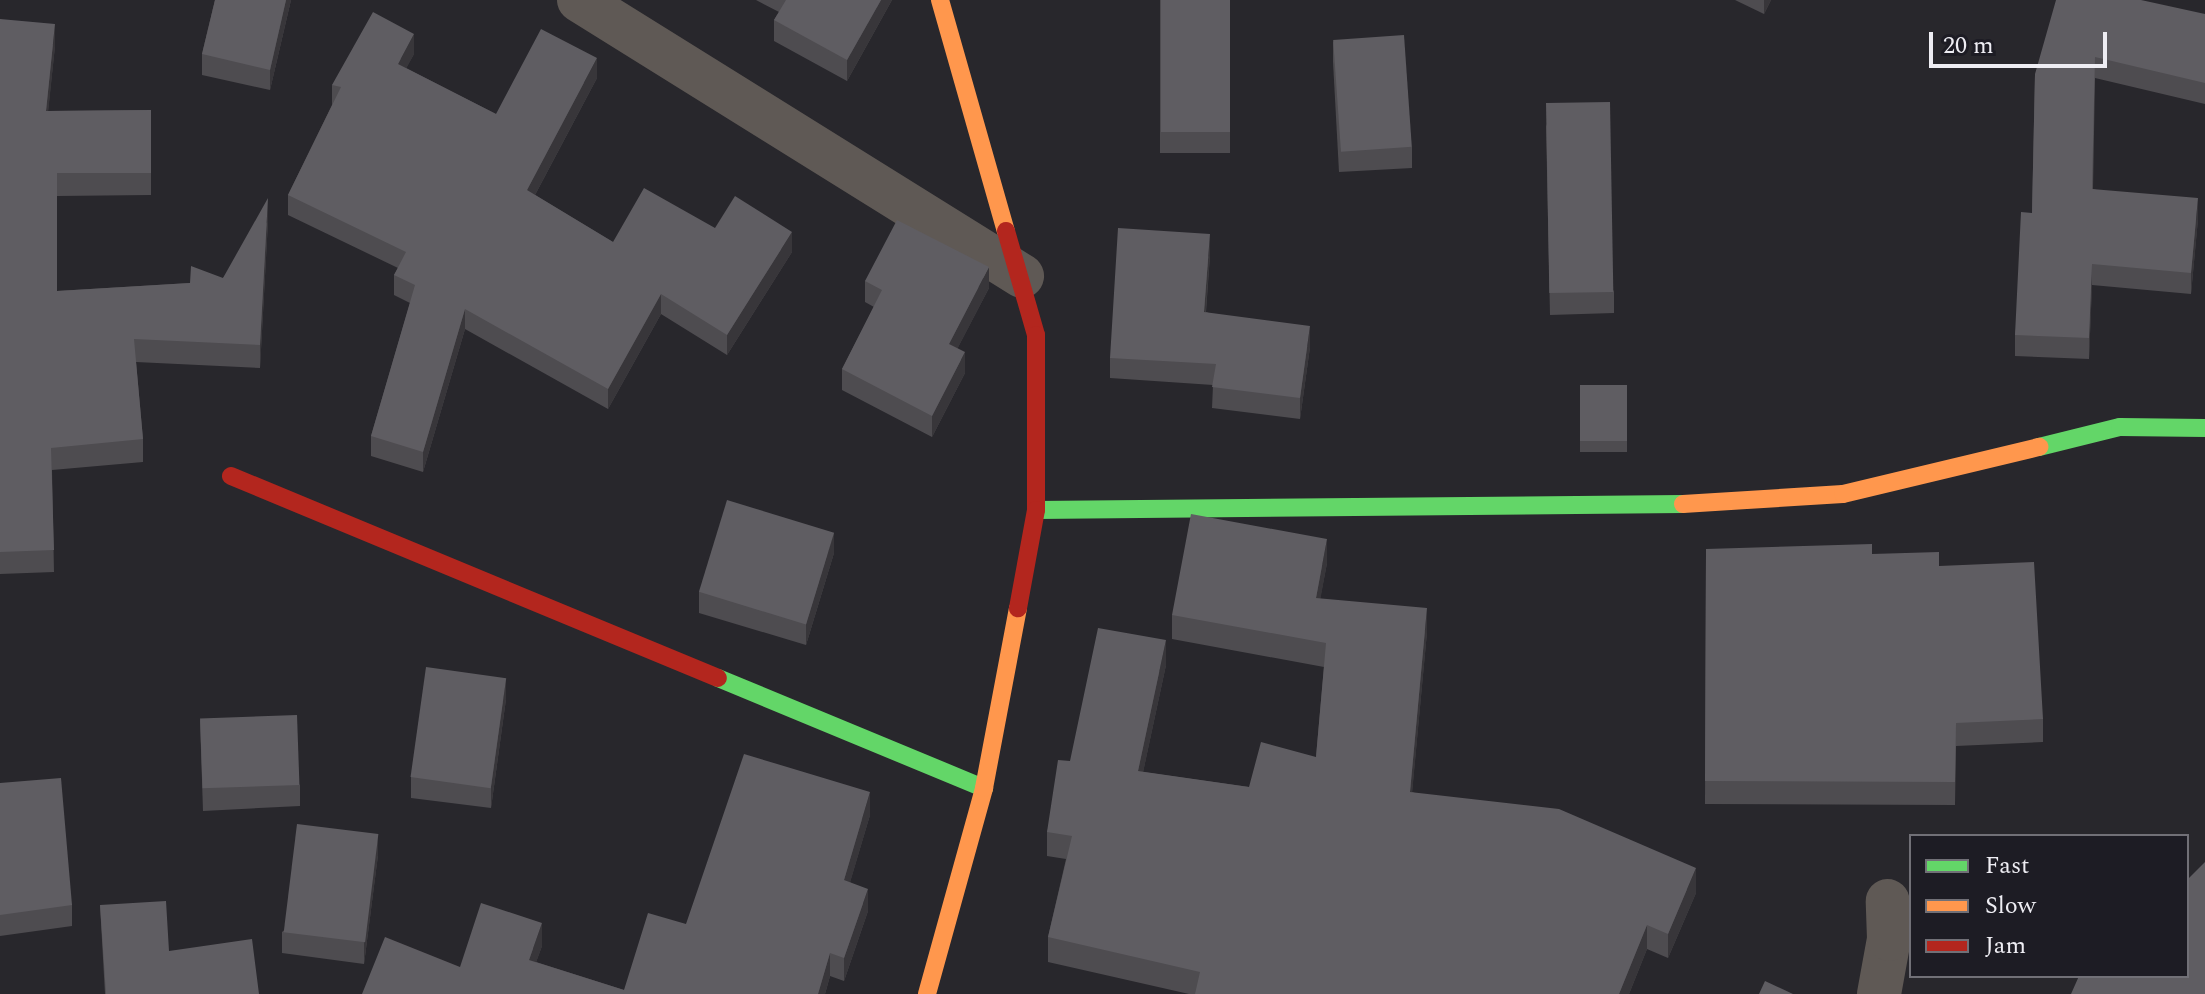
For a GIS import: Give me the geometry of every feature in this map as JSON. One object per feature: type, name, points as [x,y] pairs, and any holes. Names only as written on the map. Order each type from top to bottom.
[{"type":"street","points":[[579,0],[1022,276]]},
{"type":"street","points":[[927,994],[984,788],[1036,510],[1036,335],[1022,276],[940,0]]},
{"type":"street","points":[[1036,510],[1655,506],[1843,494],[2120,427],[2205,428]]},
{"type":"street","points":[[231,476],[984,788]]},
{"type":"street","points":[[1879,994],[1889,939],[1888,901]]},
{"type":"building","points":[[215,0],[286,0],[270,70],[202,54]]},
{"type":"building","points":[[786,0],[881,0],[847,60],[774,20]]},
{"type":"building","points":[[1161,0],[1230,0],[1230,132],[1161,132]]},
{"type":"building","points":[[2056,0],[2141,0],[2205,14],[2205,83],[2095,57],[2092,189],[2198,198],[2191,273],[2092,264],[2089,338],[2015,335],[2021,212],[2032,213],[2035,74]]},
{"type":"building","points":[[373,12],[414,34],[398,64],[496,114],[541,29],[597,58],[527,190],[613,242],[644,188],[715,228],[735,196],[792,232],[727,335],[661,294],[608,389],[465,309],[423,452],[371,436],[415,285],[394,275],[406,252],[288,195],[341,87],[332,85]]},
{"type":"building","points":[[0,19],[55,24],[46,111],[151,110],[151,173],[57,173],[57,291],[190,283],[191,266],[223,278],[268,198],[260,345],[134,339],[143,439],[51,448],[54,550],[0,552]]},
{"type":"building","points":[[1404,35],[1412,147],[1341,152],[1333,40]]},
{"type":"building","points":[[1610,102],[1613,292],[1549,293],[1546,103]]},
{"type":"building","points":[[897,220],[989,267],[949,344],[965,352],[932,416],[842,369],[882,290],[865,281]]},
{"type":"building","points":[[1118,228],[1210,234],[1204,312],[1310,326],[1300,398],[1212,387],[1216,364],[1110,358]]},
{"type":"building","points":[[1580,385],[1627,385],[1627,441],[1580,441]]},
{"type":"building","points":[[727,500],[834,533],[806,625],[699,592]]},
{"type":"building","points":[[1191,514],[1327,539],[1316,598],[1427,608],[1410,792],[1559,809],[1696,868],[1668,934],[1647,925],[1619,994],[1195,994],[1200,972],[1048,937],[1072,836],[1047,832],[1058,760],[1070,761],[1098,628],[1166,640],[1138,771],[1249,787],[1261,742],[1316,757],[1326,643],[1172,615]]},
{"type":"building","points":[[1872,544],[1872,554],[1939,552],[1939,566],[2034,562],[2043,719],[1956,723],[1955,782],[1705,781],[1706,549]]},
{"type":"building","points":[[426,667],[506,678],[491,788],[411,777]]},
{"type":"building","points":[[297,715],[299,785],[203,788],[200,718]]},
{"type":"building","points":[[744,754],[870,792],[844,880],[868,889],[844,958],[830,953],[818,994],[362,994],[385,937],[460,967],[481,903],[542,923],[529,960],[624,990],[648,913],[686,924]]},
{"type":"building","points":[[61,778],[72,905],[0,915],[0,783]]},
{"type":"building","points":[[297,824],[378,834],[365,942],[284,932]]},
{"type":"building","points":[[2205,862],[2205,994],[2071,994],[2078,978],[2189,978],[2189,878]]},
{"type":"building","points":[[166,901],[169,951],[252,939],[259,994],[106,994],[100,905]]},
{"type":"building","points":[[1765,981],[1793,994],[1759,994]]},
{"type":"traffic: fast","points":[[2039,447],[2120,427],[2205,428]]},
{"type":"traffic: fast","points":[[1036,510],[1683,504]]},
{"type":"traffic: fast","points":[[718,678],[984,788]]},
{"type":"traffic: slow","points":[[940,0],[1006,231]]},
{"type":"traffic: slow","points":[[1683,504],[1843,494],[2039,447]]},
{"type":"traffic: slow","points":[[927,994],[984,788],[1018,608]]},
{"type":"traffic: jam","points":[[1006,231],[1036,335],[1036,510],[1018,608]]},
{"type":"traffic: jam","points":[[231,476],[718,678]]}]
